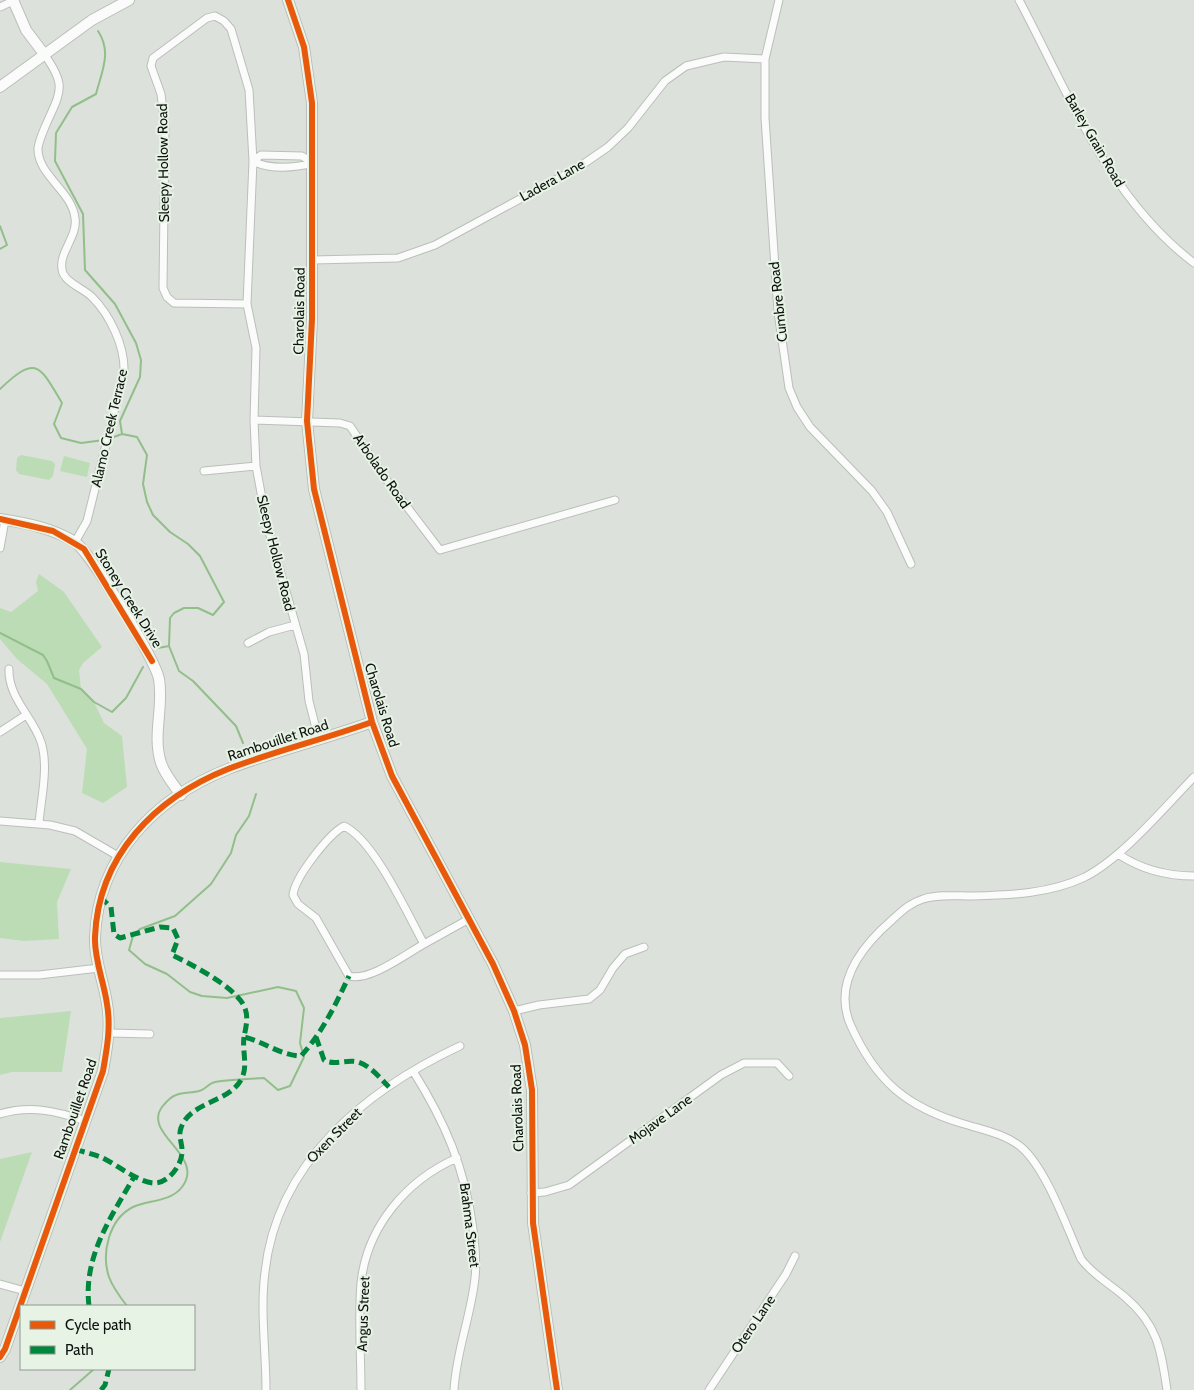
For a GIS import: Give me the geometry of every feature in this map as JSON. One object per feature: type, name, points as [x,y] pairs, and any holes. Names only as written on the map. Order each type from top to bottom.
[{"type":"street","points":[[0,8],[14,0],[26,30],[44,54]]},
{"type":"street","points":[[92,20],[112,0]]},
{"type":"street","points":[[0,87],[92,20],[129,0]]},
{"type":"street","name":"Charolais Road","points":[[288,0],[298,25],[309,70],[312,103],[312,260],[307,421],[310,461],[320,519],[372,722],[392,776],[469,919],[514,1011],[530,1068],[533,1119],[531,1193],[533,1223],[557,1390]]},
{"type":"street","name":"Cumbre Road","points":[[779,0],[765,59],[765,118],[778,312],[789,388],[797,407],[810,427],[872,491],[887,512],[911,564]]},
{"type":"street","name":"Barley Grain Road","points":[[1019,0],[1088,133],[1119,184],[1158,231],[1194,263]]},
{"type":"street","name":"Sleepy Hollow Road","points":[[247,304],[174,303],[167,296],[163,288],[165,127],[161,94],[152,66],[153,58],[206,18],[215,16],[224,21],[231,29],[251,108],[254,161],[247,304],[256,348],[254,420],[256,466],[267,525],[304,654],[309,701],[319,740]]},
{"type":"street","name":"Alamo Creek Terrace","points":[[44,54],[60,79],[60,89],[40,139],[40,160],[67,198],[75,218],[72,236],[61,268],[66,278],[87,292],[102,309],[117,336],[124,360],[124,372],[88,521],[74,542]]},
{"type":"street","name":"Ladera Lane","points":[[312,260],[398,258],[435,245],[579,167],[603,150],[628,128],[665,81],[686,66],[724,57],[765,59]]},
{"type":"street","points":[[261,155],[302,156],[313,162],[302,166],[264,166],[254,161],[261,155]]},
{"type":"street","name":"Arbolado Road","points":[[254,420],[340,423],[350,426],[385,478],[440,550],[615,500]]},
{"type":"street","points":[[204,471],[256,466]]},
{"type":"street","points":[[0,548],[2,519]]},
{"type":"street","name":"Stoney Creek Drive","points":[[2,519],[53,531],[84,549],[97,567],[157,670],[160,705],[157,742],[159,755],[168,777],[181,795]]},
{"type":"street","points":[[248,643],[269,632],[295,624]]},
{"type":"street","points":[[9,669],[11,685],[38,734],[44,752],[39,824]]},
{"type":"street","points":[[0,732],[26,715]]},
{"type":"street","name":"Rambouillet Road","points":[[20,1305],[103,1071],[110,1033],[107,1003],[99,968],[95,938],[100,897],[118,856],[142,826],[181,795],[227,770],[372,722]]},
{"type":"street","points":[[1167,1390],[1161,1350],[1153,1329],[1126,1297],[1084,1264],[1053,1196],[1022,1148],[1006,1137],[921,1109],[900,1095],[888,1084],[866,1053],[847,1016],[845,992],[852,967],[861,950],[911,904],[938,896],[1008,895],[1048,890],[1086,876],[1118,854],[1194,777]]},
{"type":"street","points":[[0,821],[39,824],[75,831],[118,856]]},
{"type":"street","points":[[424,944],[366,845],[353,829],[344,826],[335,831],[297,881],[293,895],[298,904],[316,918],[334,946],[349,976],[360,978],[374,972],[469,919]]},
{"type":"street","points":[[1118,854],[1135,866],[1160,874],[1194,876]]},
{"type":"street","points":[[514,1011],[539,1005],[589,999],[600,990],[613,968],[625,954],[644,947]]},
{"type":"street","points":[[0,975],[39,975],[99,968]]},
{"type":"street","points":[[110,1033],[150,1034]]},
{"type":"street","name":"Oxen Street","points":[[266,1390],[265,1272],[275,1224],[284,1202],[303,1167],[323,1143],[363,1107],[413,1070],[460,1046]]},
{"type":"street","name":"Mojave Lane","points":[[531,1193],[545,1192],[569,1185],[722,1075],[744,1063],[777,1063],[789,1076]]},
{"type":"street","name":"Brahma Street","points":[[413,1070],[439,1115],[457,1158],[468,1195],[475,1247],[476,1276],[471,1311],[455,1368],[454,1390]]},
{"type":"street","points":[[0,1114],[14,1110],[34,1108],[60,1112],[86,1121]]},
{"type":"street","name":"Angus Street","points":[[361,1390],[362,1282],[373,1239],[382,1222],[405,1193],[431,1171],[457,1158]]},
{"type":"street","name":"Otero Lane","points":[[709,1390],[786,1274],[795,1256]]},
{"type":"street","points":[[0,1284],[25,1291]]},
{"type":"street","name":"Rambouillet Road","points":[[0,1358],[20,1306]]},
{"type":"green space","points":[[21,455],[52,461],[55,464],[53,476],[49,480],[19,474],[16,470],[17,458]]},
{"type":"green space","points":[[64,456],[90,463],[87,477],[60,471]]},
{"type":"green space","points":[[39,574],[64,592],[102,647],[83,663],[79,670],[81,689],[94,702],[104,723],[122,736],[127,787],[103,803],[82,793],[87,749],[47,684],[17,659],[0,639],[0,608],[11,612],[38,591],[36,582]]},
{"type":"green space","points":[[0,862],[71,869],[57,902],[59,939],[24,941],[0,938]]},
{"type":"green space","points":[[71,1011],[62,1072],[12,1072],[0,1075],[0,1018]]},
{"type":"green space","points":[[32,1152],[0,1242],[0,1159]]},
{"type":"waterway","points":[[98,31],[105,54],[96,94],[72,107],[56,133],[55,161],[83,214],[85,270],[115,304],[136,343],[141,360],[140,377],[120,421],[122,434]]},
{"type":"waterway","points":[[0,226],[7,245],[0,249]]},
{"type":"waterway","points":[[0,389],[22,371],[29,368],[36,369],[42,372],[62,403],[54,424],[61,438],[81,443],[104,440]]},
{"type":"waterway","points":[[111,438],[122,434],[137,437],[147,455],[143,484],[147,502],[153,515],[170,532],[188,544],[200,556],[224,602],[213,615],[198,608],[184,608],[174,613],[170,618],[169,646],[179,671],[193,681],[236,726],[243,743]]},
{"type":"waterway","points":[[0,633],[43,655],[54,678],[81,689],[94,702],[112,712],[126,698],[143,667]]},
{"type":"waterway","points":[[158,648],[169,646]]},
{"type":"waterway","points":[[126,1305],[113,1285],[107,1268],[107,1247],[113,1228],[125,1212],[133,1207],[166,1198],[177,1192],[182,1187],[187,1176],[186,1165],[181,1155],[160,1127],[158,1117],[162,1107],[174,1096],[182,1093],[196,1092],[221,1081],[264,1078],[278,1090],[290,1086],[304,1057],[300,1043],[304,1008],[296,991],[278,987],[227,998],[202,996],[190,992],[167,974],[145,964],[129,950],[133,936],[140,929],[175,916],[211,884],[231,853],[236,835],[249,816],[256,794]]},
{"type":"waterway","points":[[70,1390],[93,1370]]},
{"type":"marked path","points":[[100,897],[111,907],[114,934],[120,938],[160,927],[173,928],[178,939],[172,955],[201,970],[232,991],[246,1010],[247,1018],[244,1037],[279,1051],[301,1056],[316,1038],[349,976]]},
{"type":"marked path","points":[[75,1149],[101,1157],[143,1180],[156,1183],[166,1179],[180,1161],[182,1155],[180,1131],[186,1119],[201,1107],[229,1093],[242,1078],[245,1068],[244,1037]]},
{"type":"marked path","points":[[316,1037],[324,1060],[328,1062],[354,1061],[363,1064],[389,1087]]},
{"type":"marked path","points":[[89,1305],[90,1271],[95,1254],[108,1222],[134,1177]]},
{"type":"marked path","points":[[101,1390],[105,1385],[109,1370]]},
{"type":"cycle path","points":[[288,0],[304,47],[312,103],[312,319],[307,421],[314,489],[372,722],[392,776],[493,964],[514,1011],[525,1045],[532,1090],[533,1223],[557,1390]]},
{"type":"cycle path","points":[[0,519],[53,531],[84,549],[152,661]]},
{"type":"cycle path","points":[[21,1305],[103,1071],[109,1021],[106,996],[96,954],[95,937],[99,908],[107,881],[119,856],[135,833],[155,814],[177,796],[201,781],[228,769],[372,722]]},
{"type":"cycle path","points":[[0,1357],[5,1349],[20,1306]]}]
